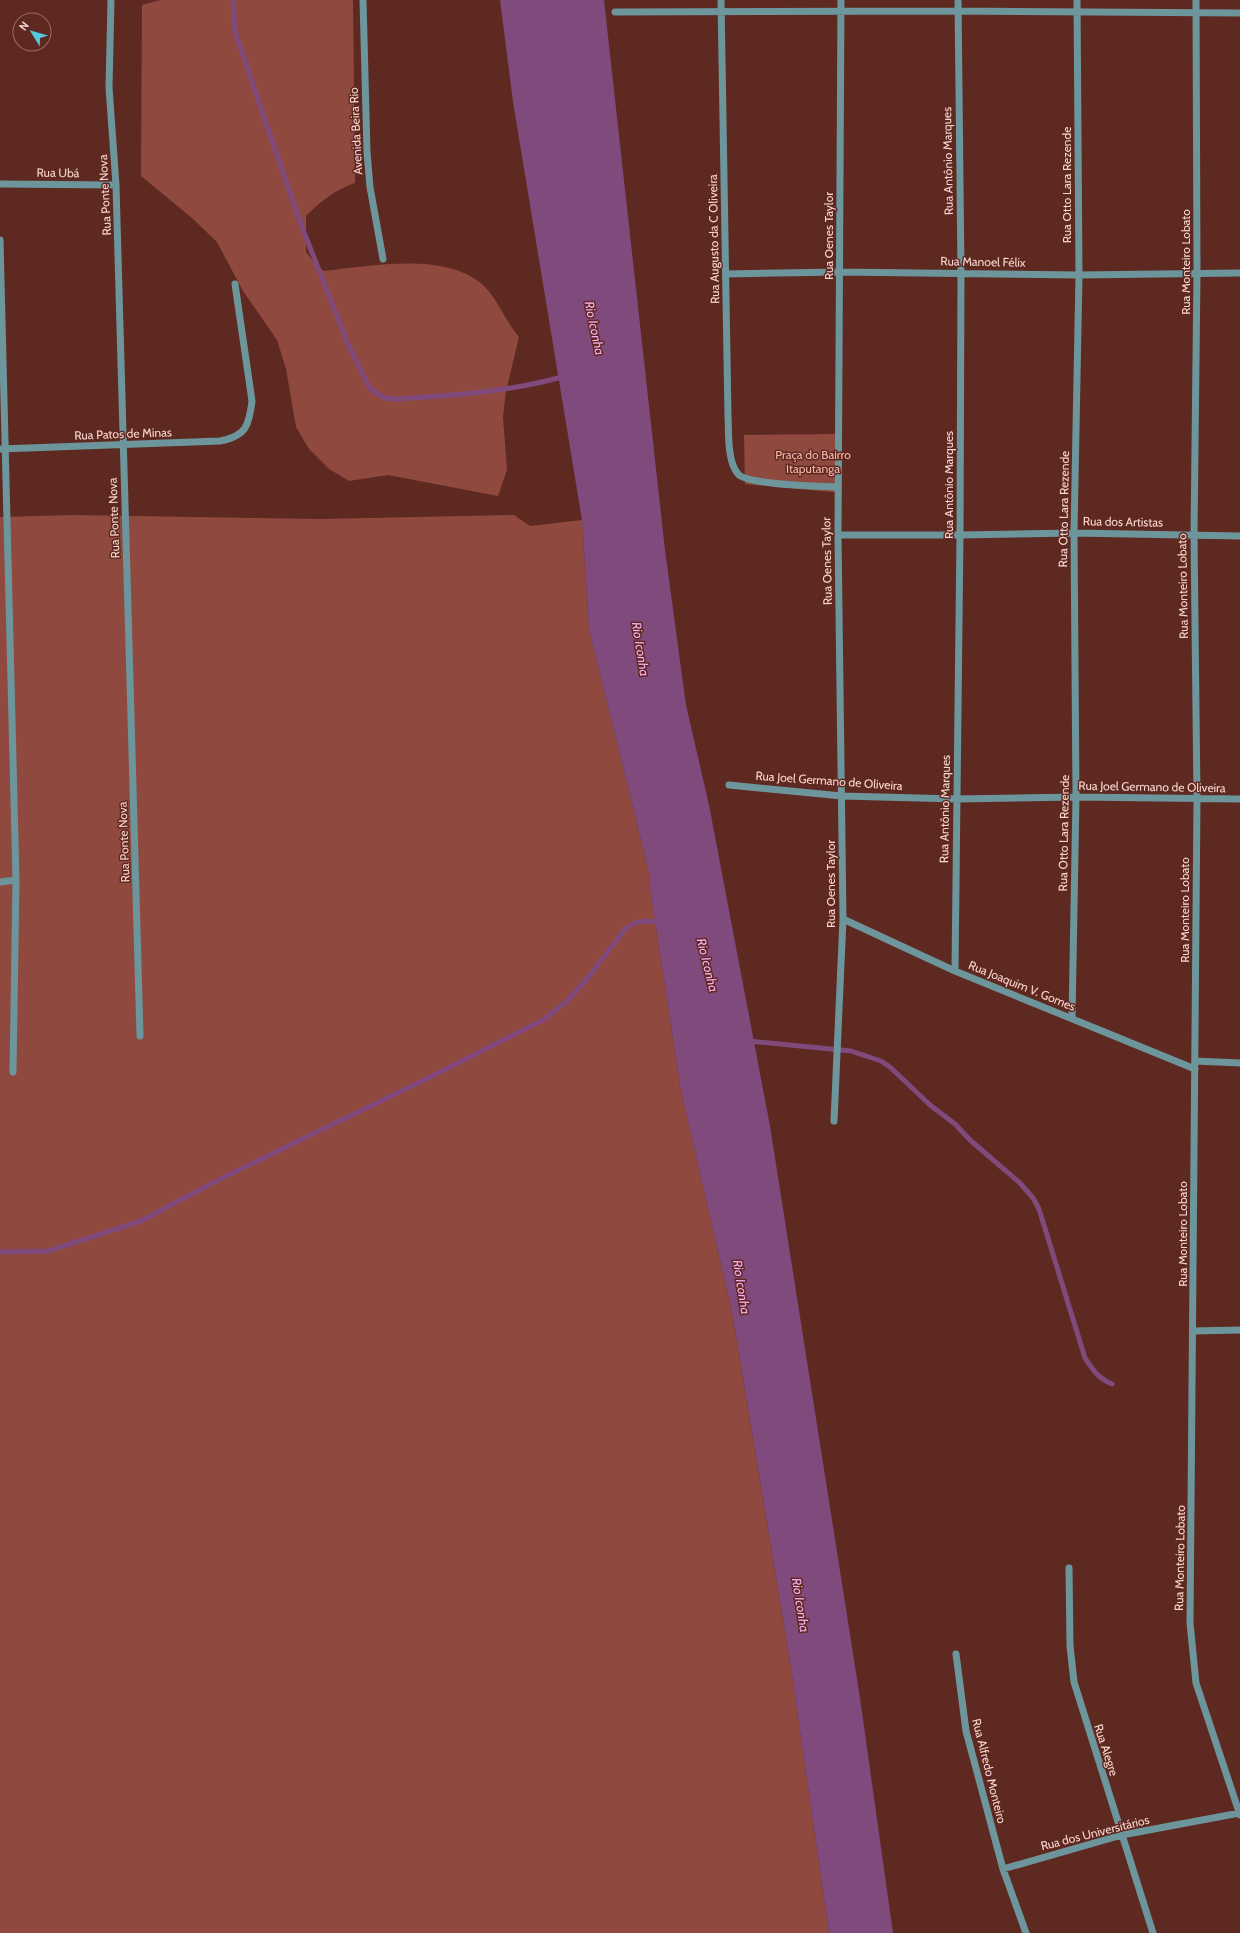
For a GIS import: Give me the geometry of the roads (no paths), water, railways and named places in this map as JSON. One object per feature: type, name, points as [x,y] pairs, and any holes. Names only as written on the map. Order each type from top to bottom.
[{"type":"street","name":"Rua Ponte Nova","points":[[111,0],[109,87],[116,185],[140,1036]]},
{"type":"street","name":"Avenida Beira Rio","points":[[363,0],[367,152],[370,187],[383,260]]},
{"type":"street","name":"Rua Augusto da C Oliveira","points":[[721,0],[728,417],[731,453],[734,468],[738,476],[752,482],[838,487]]},
{"type":"street","name":"Rua Oenes Taylor","points":[[834,1121],[842,919],[842,796],[838,535],[841,0]]},
{"type":"street","name":"Rua Antônio Marques","points":[[955,970],[960,535],[958,0]]},
{"type":"street","name":"Rua Otto Lara Rezende","points":[[1072,1018],[1076,797],[1074,532],[1079,275],[1077,0]]},
{"type":"street","name":"Rua Monteiro Lobato","points":[[1196,0],[1197,272],[1194,535],[1197,798],[1190,1615],[1192,1654],[1196,1684],[1240,1814]]},
{"type":"street","points":[[615,12],[722,13],[958,11],[1197,14],[1240,13]]},
{"type":"street","name":"Rua Ubá","points":[[0,184],[116,185]]},
{"type":"street","points":[[0,240],[2,449],[16,880],[14,1072]]},
{"type":"street","name":"Rua Manoel Félix","points":[[726,274],[960,272],[1079,275],[1240,272]]},
{"type":"street","name":"Rua Patos de Minas","points":[[2,449],[123,446],[220,441],[233,438],[244,431],[250,418],[252,402],[235,284]]},
{"type":"street","name":"Rua dos Artistas","points":[[838,535],[960,535],[1074,532],[1240,536]]},
{"type":"street","name":"Rua Joel Germano de Oliveira","points":[[729,785],[842,796],[956,799],[1076,797],[1240,799]]},
{"type":"street","points":[[0,882],[16,880]]},
{"type":"street","name":"Rua Joaquim V. Gomes","points":[[842,919],[955,970],[1195,1069]]},
{"type":"street","points":[[1195,1061],[1240,1063]]},
{"type":"street","points":[[1193,1331],[1240,1330]]},
{"type":"street","name":"Rua Alegre","points":[[1069,1568],[1070,1646],[1074,1682],[1153,1933]]},
{"type":"street","name":"Rua Alfredo Monteiro","points":[[956,1654],[966,1731],[1003,1868],[1026,1933]]},
{"type":"street","name":"Rua dos Universitários","points":[[1003,1868],[1122,1834],[1240,1814]]},
{"type":"water","name":"Rio Iconha","points":[[500,0],[604,0],[665,550],[686,705],[709,805],[770,1126],[860,1698],[893,1933],[829,1933],[789,1655],[732,1312],[681,1091],[649,882],[651,881],[589,630],[582,520],[513,102]]},
{"type":"waterway","points":[[233,0],[235,32],[300,222],[348,344],[369,387],[385,398],[397,399],[503,389],[524,386],[565,376]]},
{"type":"waterway","points":[[0,1252],[48,1251],[141,1221],[220,1179],[422,1081],[543,1020],[567,1001],[590,975],[625,929],[638,922],[661,922]]},
{"type":"waterway","points":[[748,1041],[851,1051],[881,1061],[890,1067],[930,1105],[955,1124],[970,1140],[1020,1183],[1033,1198],[1039,1209],[1085,1358],[1099,1376],[1112,1384]]},
{"type":"park label","name":"Praça do Bairro Itaputanga","points":[[813,462]]}]
